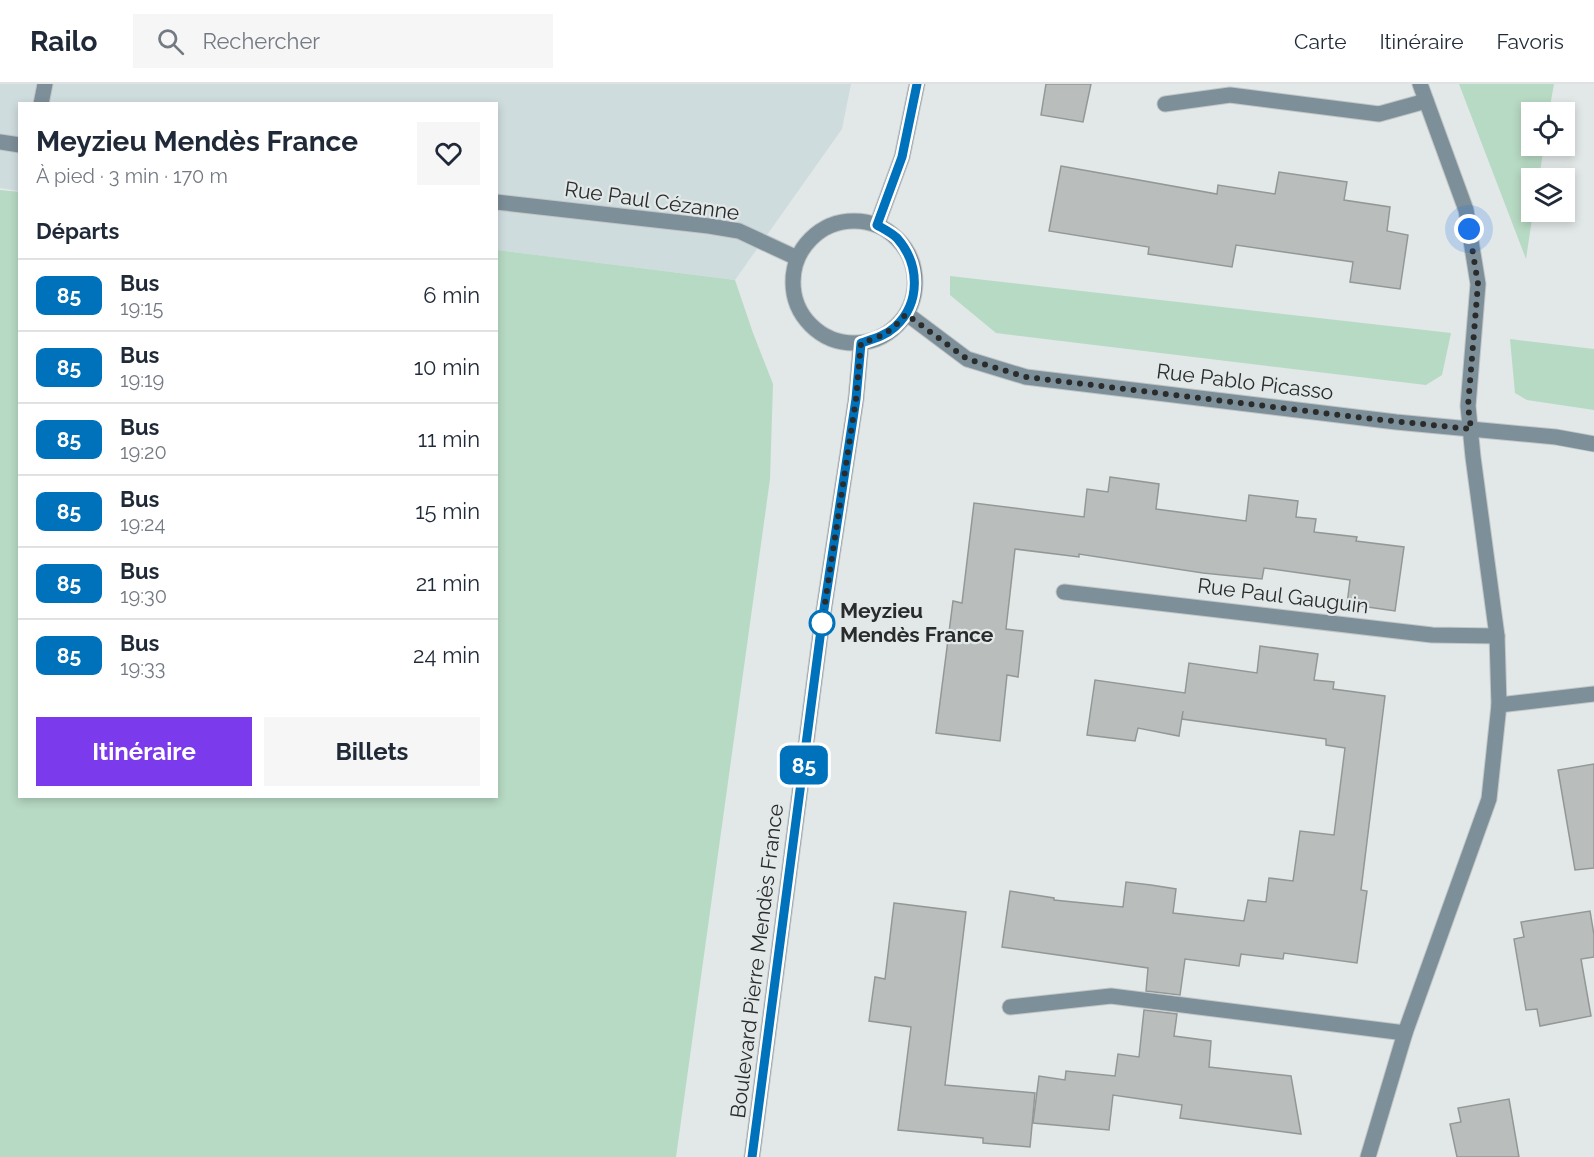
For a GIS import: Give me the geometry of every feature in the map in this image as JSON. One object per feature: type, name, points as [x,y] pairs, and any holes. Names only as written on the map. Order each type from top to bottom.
[{"type":"street","points":[[41,102],[45,84]]},
{"type":"street","points":[[877,225],[902,157],[917,84]]},
{"type":"street","points":[[1368,1157],[1405,1033],[1489,799],[1499,705],[1497,636],[1468,406],[1478,284],[1466,210],[1420,84]]},
{"type":"street","points":[[1165,104],[1230,95],[1379,114],[1426,100]]},
{"type":"street","points":[[0,142],[18,145]]},
{"type":"street","name":"Rue Paul Cézanne","points":[[498,202],[740,231],[797,258]]},
{"type":"street","points":[[859,221],[877,225],[895,236],[908,253],[915,273],[914,294],[906,314],[894,328],[879,338],[861,343],[840,341],[820,333],[805,319],[795,299],[793,279],[797,258],[808,242],[822,230],[840,222],[859,221]]},
{"type":"street","name":"Rue Pablo Picasso","points":[[906,314],[967,359],[1026,377],[1373,419],[1556,437],[1594,444]]},
{"type":"street","name":"Boulevard Pierre Mendès France","points":[[752,1157],[822,622],[856,399],[861,343]]},
{"type":"street","name":"Rue Paul Gauguin","points":[[1064,592],[1432,635],[1497,636]]},
{"type":"street","points":[[1499,705],[1594,694]]},
{"type":"street","points":[[1010,1007],[1111,996],[1405,1033]]},
{"type":"shaded area","points":[[0,84],[851,84],[842,129],[735,280],[498,250],[498,102],[18,102],[18,191],[0,188]]},
{"type":"green space","points":[[1459,84],[1554,84],[1551,102],[1521,102],[1521,156],[1542,156],[1541,168],[1521,168],[1521,222],[1532,222],[1526,259]]},
{"type":"green space","points":[[0,190],[18,192],[18,798],[498,798],[498,250],[735,280],[773,384],[770,479],[676,1157],[0,1157]]},
{"type":"green space","points":[[950,276],[1451,333],[1442,375],[1426,385],[996,333],[950,295]]},
{"type":"green space","points":[[1510,339],[1594,349],[1594,410],[1527,400],[1515,393]]},
{"type":"building","points":[[1046,84],[1091,84],[1083,122],[1041,115]]},
{"type":"building","points":[[1061,166],[1217,194],[1218,185],[1275,194],[1279,172],[1347,182],[1344,200],[1390,207],[1387,231],[1408,235],[1400,289],[1350,282],[1353,262],[1236,245],[1232,267],[1148,254],[1149,247],[1049,231]]},
{"type":"building","points":[[1110,477],[1159,484],[1156,509],[1246,521],[1249,495],[1298,501],[1296,517],[1316,519],[1314,532],[1357,537],[1356,541],[1404,547],[1395,611],[1347,604],[1350,580],[1264,568],[1262,579],[1203,573],[1079,554],[1079,557],[1015,549],[1006,629],[1023,631],[1018,677],[1007,675],[1000,741],[936,733],[953,601],[962,603],[974,503],[1084,517],[1087,489],[1108,492]]},
{"type":"building","points":[[1260,646],[1318,654],[1314,680],[1334,682],[1333,689],[1385,696],[1361,890],[1367,891],[1357,963],[1284,953],[1283,959],[1241,954],[1239,966],[1185,959],[1180,995],[1146,991],[1148,968],[1002,947],[1010,891],[1054,898],[1054,900],[1123,907],[1126,882],[1151,885],[1176,889],[1173,913],[1244,921],[1248,900],[1266,902],[1269,878],[1293,881],[1300,831],[1334,835],[1345,748],[1326,745],[1326,739],[1182,719],[1183,711],[1179,736],[1138,728],[1135,741],[1087,735],[1095,680],[1185,693],[1189,663],[1257,673]]},
{"type":"building","points":[[1594,764],[1594,868],[1575,870],[1558,770]]},
{"type":"building","points":[[894,903],[966,912],[945,1085],[1035,1093],[1030,1147],[983,1143],[983,1138],[898,1130],[911,1027],[869,1021],[875,977],[885,979]]},
{"type":"building","points":[[1590,911],[1594,935],[1594,957],[1581,959],[1591,1016],[1540,1026],[1537,1009],[1526,1010],[1514,939],[1524,937],[1521,922]]},
{"type":"building","points":[[1144,1010],[1177,1014],[1174,1036],[1211,1041],[1209,1067],[1291,1076],[1301,1134],[1180,1118],[1182,1105],[1113,1095],[1109,1130],[1033,1123],[1039,1076],[1065,1080],[1066,1071],[1115,1076],[1118,1054],[1139,1057]]},
{"type":"building","points":[[1509,1099],[1519,1157],[1457,1157],[1450,1124],[1461,1122],[1458,1108]]},
{"type":"bus line","name":"85","points":[[752,1157],[822,622],[856,399],[861,343],[879,338],[894,328],[906,314],[914,294],[915,273],[908,253],[895,236],[877,225],[902,157],[917,84]]},
{"type":"place","name":"Meyzieu Mendès France","points":[[822,623]]},
{"type":"route","points":[[822,623],[856,399],[861,343],[879,338],[894,328],[906,314],[967,359],[1026,377],[1471,429],[1468,406],[1478,284],[1469,229]]}]
